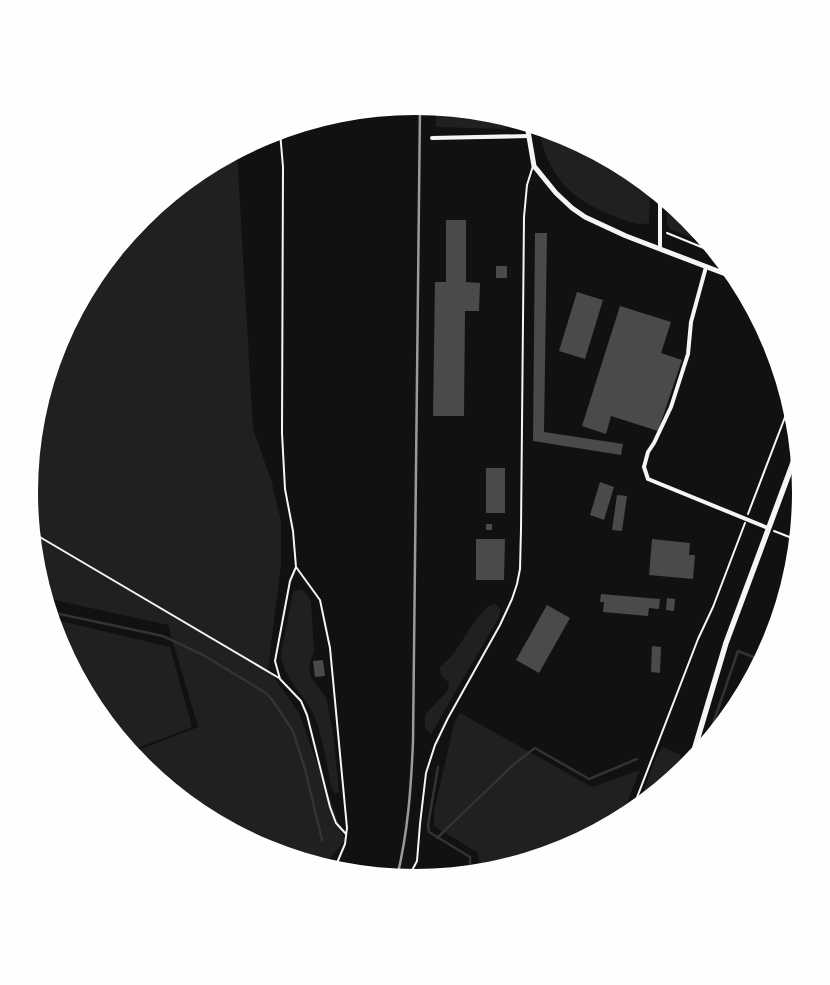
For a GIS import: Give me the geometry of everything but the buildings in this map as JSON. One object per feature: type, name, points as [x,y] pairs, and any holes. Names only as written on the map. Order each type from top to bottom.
[{"type":"main road","points":[[696,744],[726,643],[792,466]]},
{"type":"street","points":[[528,132],[534,166],[556,193],[572,208],[585,217],[626,236],[721,273]]},
{"type":"street","points":[[432,138],[528,136]]},
{"type":"street","points":[[660,206],[660,249]]},
{"type":"street","points":[[706,267],[691,322],[688,354],[671,407],[654,444],[648,452],[644,467],[648,479],[768,528]]},
{"type":"lane","points":[[412,870],[417,861],[426,773],[435,745],[500,625],[517,584],[520,569],[524,217],[528,186],[534,166]]},
{"type":"path","points":[[280,679],[275,661],[276,654],[290,582],[296,568],[293,531],[285,489],[282,433],[283,176],[281,140]]},
{"type":"path","points":[[660,230],[702,248]]},
{"type":"path","points":[[637,798],[698,639],[713,607],[785,418]]},
{"type":"path","points":[[768,528],[790,537]]},
{"type":"path","points":[[40,537],[280,679],[301,701],[307,715],[330,807],[336,823],[346,834]]},
{"type":"path","points":[[296,568],[316,593],[323,609],[330,648],[346,834],[345,844],[337,862]]},
{"type":"shaded area","points":[[436,116],[464,118],[507,126],[505,129],[436,127]]},
{"type":"shaded area","points":[[541,137],[582,154],[645,193],[650,197],[649,223],[628,221],[600,211],[586,203],[574,194],[555,173]]},
{"type":"shaded area","points":[[237,160],[253,429],[272,483],[281,521],[281,565],[268,669],[299,713],[345,841],[328,860],[271,841],[226,819],[185,792],[139,750],[198,727],[168,625],[53,600],[45,566],[38,517],[38,468],[41,443],[50,395],[66,348],[76,326],[101,283],[131,244],[166,209],[205,179]]},
{"type":"shaded area","points":[[667,212],[694,239],[670,229],[667,224]]},
{"type":"shaded area","points":[[299,589],[304,591],[311,601],[314,651],[309,666],[311,678],[326,697],[333,732],[339,792],[335,794],[331,787],[323,743],[315,718],[290,680],[281,654],[293,592]]},
{"type":"shaded area","points":[[495,604],[501,609],[499,617],[431,734],[425,728],[425,715],[448,690],[449,683],[441,675],[440,667],[452,656],[477,618],[488,606]]},
{"type":"shaded area","points":[[60,621],[170,647],[192,727],[138,748],[101,702],[88,681],[76,659]]},
{"type":"shaded area","points":[[460,713],[592,787],[640,770],[626,805],[604,819],[582,831],[536,850],[480,864],[478,853],[434,826],[434,812],[454,723]]},
{"type":"shaded area","points":[[663,747],[680,755],[681,760],[643,793],[656,757]]},
{"type":"waterway","points":[[58,614],[163,636],[205,656],[266,693],[293,731],[305,769],[322,840]]},
{"type":"waterway","points":[[713,723],[738,651],[755,658]]},
{"type":"waterway","points":[[437,838],[513,765],[535,748],[589,779],[637,759]]},
{"type":"waterway","points":[[438,767],[428,825],[429,832],[470,857],[470,866]]},
{"type":"railway","points":[[399,869],[408,810],[413,742],[420,115]]}]
